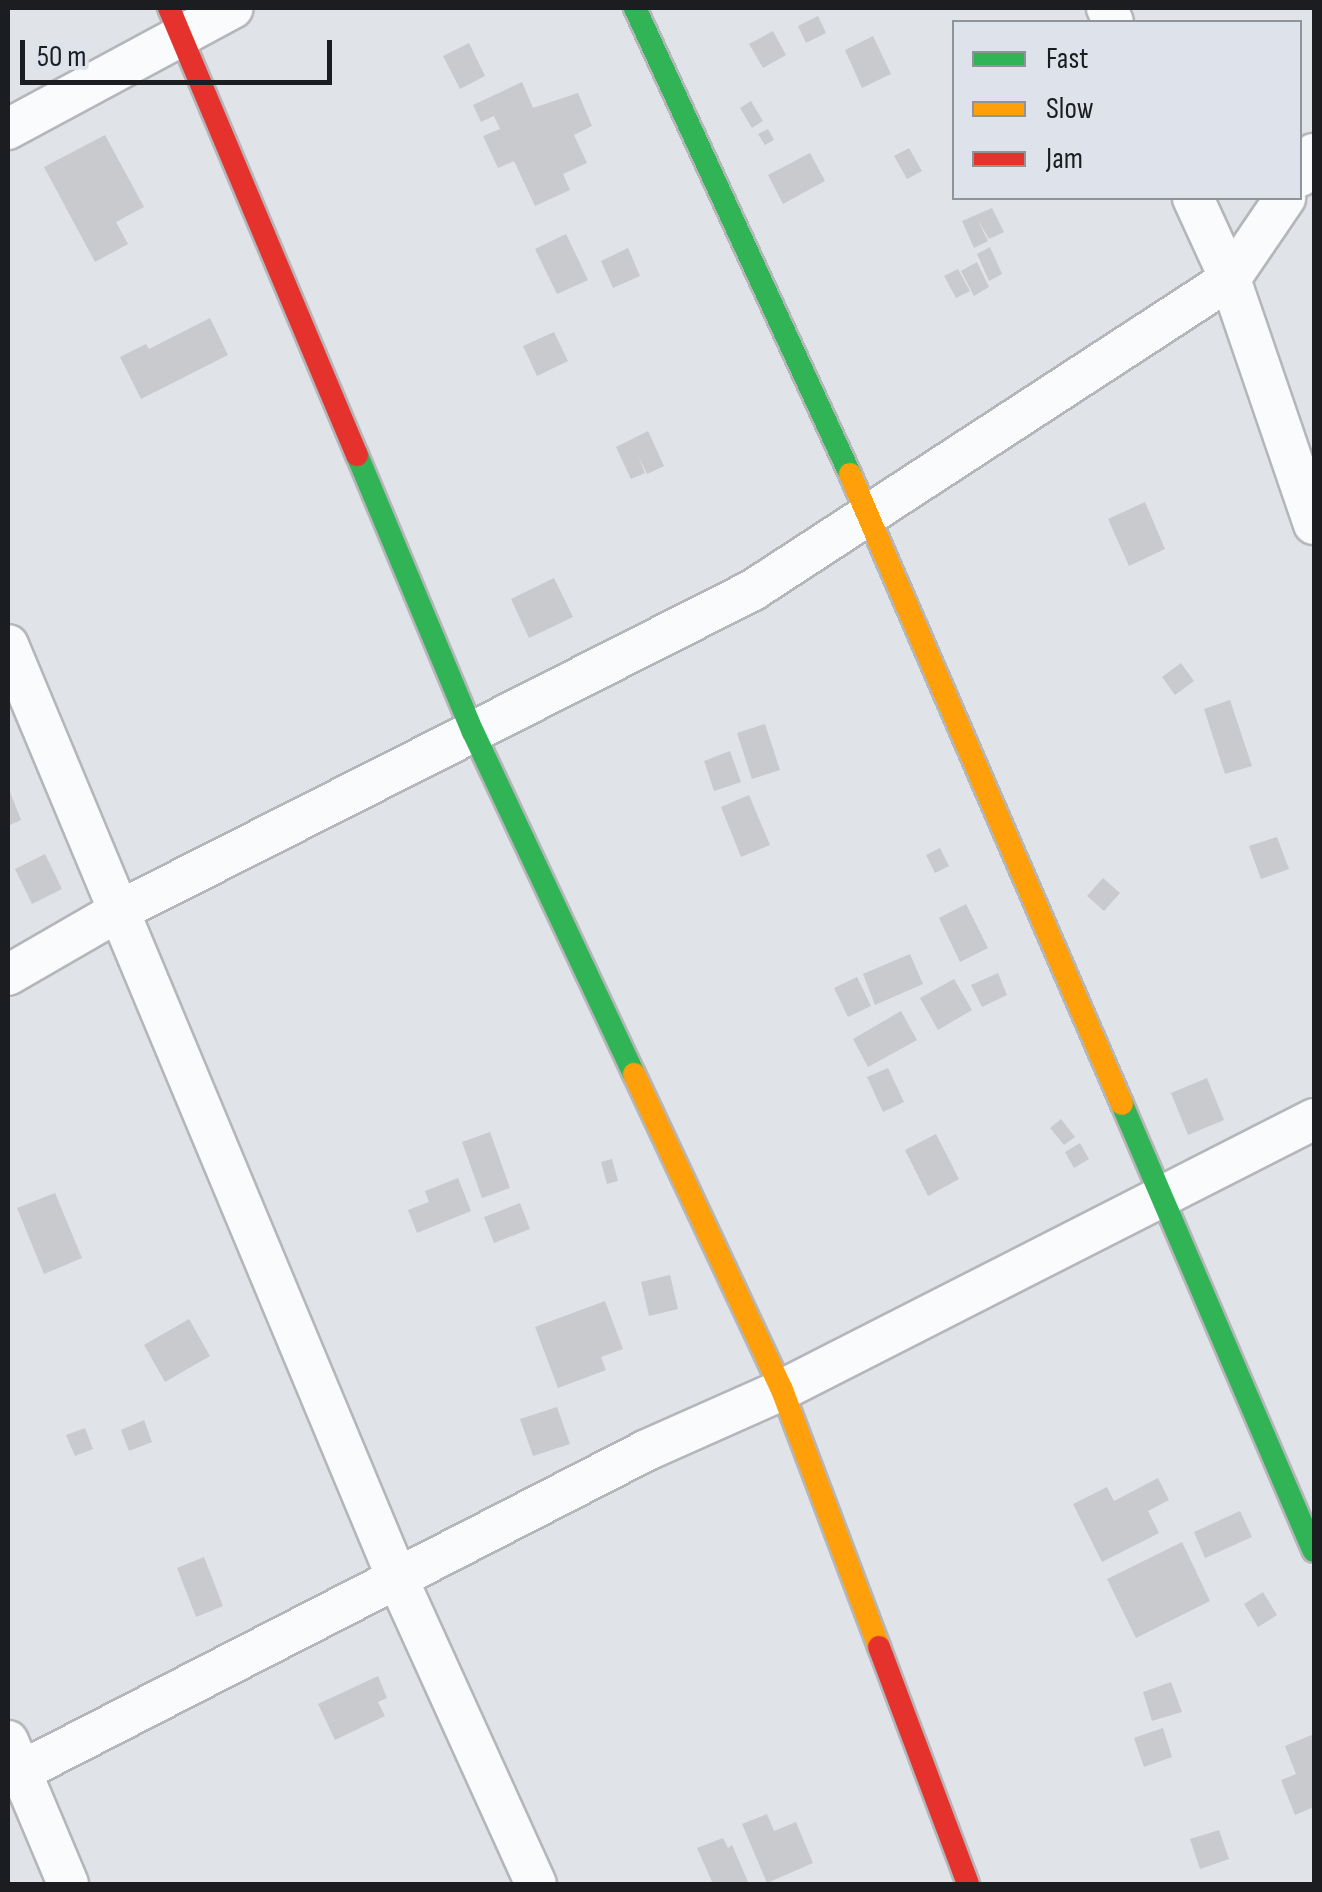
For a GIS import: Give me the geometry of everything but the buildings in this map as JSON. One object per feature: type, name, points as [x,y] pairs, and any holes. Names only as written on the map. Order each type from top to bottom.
[{"type":"street","points":[[8,129],[174,21],[233,8]]},
{"type":"street","points":[[635,8],[870,518],[1314,1551]]},
{"type":"street","points":[[174,21],[473,732],[782,1390],[968,1884]]},
{"type":"street","points":[[1194,200],[1230,279],[1314,524]]},
{"type":"street","points":[[8,975],[119,912],[752,590],[870,518],[1230,279],[1284,200]]},
{"type":"street","points":[[8,645],[398,1580],[536,1884]]},
{"type":"street","points":[[68,1884],[12,1763],[398,1580],[647,1450],[782,1390],[1314,1119]]},
{"type":"traffic: fast","points":[[635,8],[850,474]]},
{"type":"traffic: fast","points":[[357,455],[473,732],[634,1074]]},
{"type":"traffic: fast","points":[[1122,1104],[1314,1551]]},
{"type":"traffic: slow","points":[[850,474],[1122,1104]]},
{"type":"traffic: slow","points":[[634,1074],[782,1390],[879,1647]]},
{"type":"traffic: jam","points":[[169,8],[357,455]]},
{"type":"traffic: jam","points":[[879,1647],[968,1884]]}]
